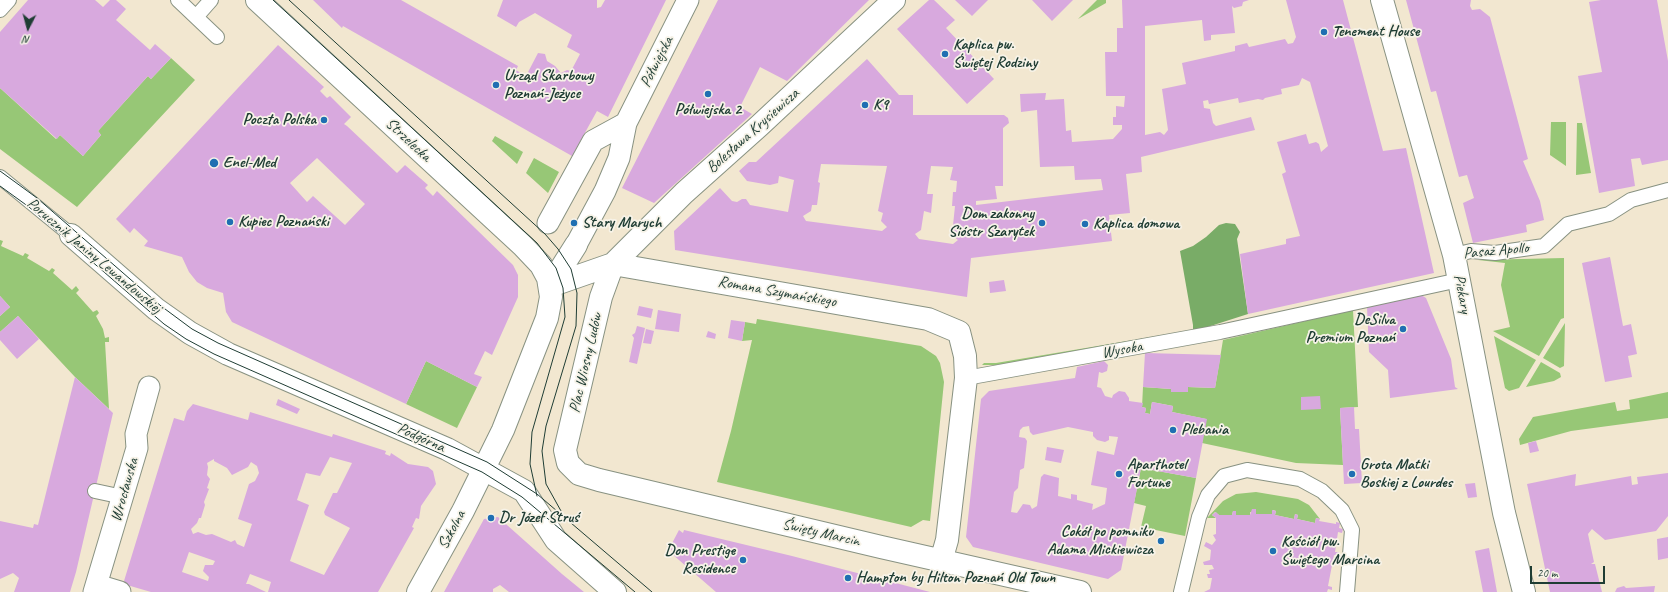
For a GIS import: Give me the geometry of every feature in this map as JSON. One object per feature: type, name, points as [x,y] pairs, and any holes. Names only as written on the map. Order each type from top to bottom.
[{"type":"street","name":"Strzelecka","points":[[257,0],[523,246],[541,265],[550,286]]},
{"type":"street","name":"Półwiejska","points":[[576,245],[605,190],[619,158],[626,124],[688,0]]},
{"type":"street","name":"Bolesława Krysiewicza","points":[[613,264],[684,193],[759,126],[894,0]]},
{"type":"street","name":"Piekary","points":[[1382,0],[1454,255],[1504,513],[1524,592]]},
{"type":"street","points":[[548,223],[594,141],[626,124]]},
{"type":"street","name":"Porucznik Janiny Lewandowskiej","points":[[71,235],[156,309],[190,333]]},
{"type":"street","points":[[484,468],[503,430],[547,318],[551,302],[550,286],[576,245]]},
{"type":"street","name":"Romana Szymańskiego","points":[[550,286],[613,264],[928,319],[959,332],[965,356],[966,378]]},
{"type":"street","name":"Plac Wiosny Ludów","points":[[568,463],[565,450],[601,297],[613,264]]},
{"type":"street","name":"Podgórna","points":[[190,333],[228,354],[447,449],[524,491],[556,540],[615,592]]},
{"type":"street","points":[[941,561],[946,540],[966,378]]},
{"type":"street","name":"Wrocławska","points":[[96,588],[137,448],[136,434],[149,387]]},
{"type":"street","name":"Święty Marcin","points":[[568,463],[578,474],[599,480],[941,561],[1080,592]]},
{"type":"street","name":"Szkolna","points":[[418,592],[484,468]]},
{"type":"street","points":[[96,588],[120,592]]},
{"type":"lane","points":[[0,10],[9,0]]},
{"type":"lane","points":[[178,0],[217,37]]},
{"type":"lane","points":[[196,17],[212,0]]},
{"type":"lane","name":"Porucznik Janiny Lewandowskiej","points":[[0,177],[71,235]]},
{"type":"lane","name":"Pasaż Apollo","points":[[1454,255],[1471,251],[1495,253],[1544,246],[1568,224],[1610,214],[1631,200],[1668,190]]},
{"type":"lane","name":"Wysoka","points":[[966,378],[1220,332],[1459,280]]},
{"type":"lane","points":[[1181,592],[1199,517],[1208,495],[1224,476],[1247,470],[1300,479],[1322,491],[1342,510],[1352,530],[1347,592]]},
{"type":"lane","points":[[95,491],[123,497]]},
{"type":"green space","points":[[1097,0],[1106,0],[1106,3],[1078,19]]},
{"type":"green space","points":[[171,58],[195,80],[77,207],[0,149],[0,88],[56,139],[60,135],[83,156],[101,135],[98,131],[148,76],[151,79]]},
{"type":"green space","points":[[1551,122],[1566,122],[1566,166],[1550,155]]},
{"type":"green space","points":[[1577,123],[1582,123],[1591,173],[1576,175]]},
{"type":"green space","points":[[495,136],[523,152],[517,164],[492,141]]},
{"type":"green space","points":[[534,158],[559,172],[548,193],[526,173]]},
{"type":"green space","points":[[1226,223],[1235,224],[1240,232],[1237,239],[1248,314],[1195,331],[1193,330],[1180,251],[1193,246],[1219,225]]},
{"type":"green space","points":[[0,240],[3,241],[1,246],[23,256],[25,253],[29,255],[27,258],[49,271],[52,268],[55,270],[53,273],[72,290],[76,286],[79,290],[76,293],[93,312],[97,310],[99,313],[96,316],[103,329],[105,338],[109,337],[109,342],[105,342],[109,409],[75,377],[18,316],[0,332],[0,316],[10,307],[0,296]]},
{"type":"green space","points":[[1564,258],[1564,318],[1561,319],[1539,356],[1493,331],[1510,327],[1501,285],[1505,263],[1478,260]]},
{"type":"green space","points":[[1353,310],[1358,407],[1340,408],[1343,465],[1296,463],[1202,443],[1206,419],[1172,412],[1173,406],[1152,402],[1150,414],[1145,413],[1146,408],[1142,407],[1143,387],[1171,389],[1171,392],[1188,392],[1188,387],[1215,388],[1223,340]]},
{"type":"green space","points":[[757,319],[921,346],[936,356],[940,363],[944,382],[930,521],[923,520],[911,527],[717,482],[731,431],[752,340],[742,341],[745,322],[756,324]]},
{"type":"green space","points":[[1565,323],[1564,366],[1560,368],[1543,358]]},
{"type":"green space","points":[[1193,330],[1195,331],[1076,351],[1074,354],[996,365],[982,365],[984,363],[996,363]]},
{"type":"green space","points":[[1494,336],[1536,360],[1519,388],[1509,391],[1505,388]]},
{"type":"green space","points":[[426,361],[477,387],[457,428],[406,404]]},
{"type":"green space","points":[[1541,362],[1560,373],[1561,377],[1554,381],[1526,387]]},
{"type":"green space","points":[[1668,392],[1668,418],[1571,431],[1520,445],[1519,439],[1533,417],[1615,402],[1617,411],[1630,409],[1629,400]]},
{"type":"green space","points":[[1141,468],[1196,478],[1185,536],[1141,527],[1146,506],[1134,503]]},
{"type":"green space","points":[[1256,492],[1298,499],[1309,505],[1320,519],[1316,518],[1315,523],[1297,519],[1298,515],[1295,514],[1294,519],[1275,515],[1276,511],[1273,510],[1272,514],[1256,514],[1250,512],[1250,515],[1236,515],[1235,511],[1233,511],[1232,515],[1219,515],[1215,512],[1212,515],[1216,518],[1207,518],[1223,501],[1236,494]]},
{"type":"building","points":[[28,0],[95,0],[103,7],[110,0],[116,0],[126,9],[116,20],[150,50],[155,44],[171,58],[151,79],[148,76],[98,131],[101,135],[83,156],[60,135],[57,139],[0,88],[0,32]]},
{"type":"building","points":[[313,0],[401,0],[518,66],[516,70],[526,76],[538,53],[545,54],[547,61],[555,66],[561,73],[567,70],[571,71],[580,54],[567,47],[572,35],[535,13],[519,22],[516,27],[497,16],[503,0],[597,0],[597,8],[601,7],[605,0],[666,0],[608,117],[597,111],[572,156],[343,26],[342,28]]},
{"type":"building","name":"Półwiejska 2","points":[[718,0],[869,0],[787,81],[760,67],[740,107],[752,114],[654,203],[622,188]]},
{"type":"building","name":"Kaplica pw. Świętej Rodziny","points":[[929,0],[934,0],[955,20],[946,28],[994,79],[967,104],[897,29]]},
{"type":"building","points":[[955,0],[988,0],[972,16]]},
{"type":"building","points":[[1032,0],[1073,0],[1052,21]]},
{"type":"building","points":[[1122,0],[1249,0],[1243,2],[1242,6],[1234,8],[1232,6],[1235,33],[1211,35],[1211,40],[1204,41],[1202,20],[1145,26],[1145,135],[1160,132],[1164,135],[1168,130],[1162,89],[1186,84],[1182,63],[1235,51],[1235,46],[1247,43],[1249,47],[1285,39],[1288,44],[1293,43],[1296,37],[1286,0],[1343,0],[1383,151],[1406,148],[1434,273],[1248,314],[1240,254],[1286,244],[1286,239],[1300,236],[1282,174],[1286,172],[1277,142],[1306,134],[1309,144],[1316,142],[1319,144],[1321,152],[1328,146],[1310,82],[1302,78],[1299,85],[1281,89],[1282,94],[1265,98],[1263,100],[1258,99],[1239,103],[1238,98],[1209,104],[1208,100],[1203,101],[1204,108],[1210,109],[1213,123],[1216,126],[1251,117],[1255,130],[1141,157],[1142,172],[1126,174],[1130,213],[1109,215],[1112,241],[971,258],[967,297],[675,250],[674,231],[720,188],[732,201],[737,202],[742,199],[746,199],[750,205],[788,212],[794,180],[779,176],[778,183],[770,185],[747,181],[739,171],[749,162],[756,162],[867,59],[899,95],[913,95],[913,115],[1004,115],[1008,118],[1009,123],[1003,128],[1003,186],[995,186],[997,199],[976,201],[976,205],[1103,190],[1101,179],[1075,180],[1074,166],[1040,167],[1037,110],[1021,112],[1020,94],[1046,93],[1045,100],[1064,99],[1066,131],[1071,130],[1072,142],[1113,139],[1122,129],[1122,125],[1113,125],[1113,117],[1116,117],[1116,106],[1124,107],[1125,96],[1106,96],[1105,52],[1117,52],[1117,28],[1123,28]],"holes":[[[821,164],[887,166],[878,211],[883,213],[881,221],[887,227],[882,231],[806,221],[803,216],[811,211],[812,205],[817,205],[820,183],[818,182]],[[931,166],[953,167],[950,180],[957,181],[956,192],[953,192],[952,206],[955,206],[952,235],[958,240],[953,244],[919,239],[915,234],[921,230],[924,211],[931,213],[933,194],[927,194]]]},
{"type":"building","points":[[1406,0],[1471,0],[1470,6],[1472,10],[1480,9],[1490,17],[1528,159],[1523,161],[1540,201],[1544,220],[1526,225],[1527,232],[1473,243],[1463,203],[1474,198],[1467,175],[1459,177],[1436,91],[1431,92]]},
{"type":"building","points":[[1601,0],[1657,0],[1668,61],[1668,160],[1642,165],[1640,158],[1631,159],[1635,186],[1599,193],[1578,76],[1602,72],[1589,2]]},
{"type":"building","name":"Kupiec Poznański","points":[[278,45],[324,87],[320,91],[327,98],[330,96],[351,117],[344,124],[397,173],[405,165],[428,185],[425,188],[433,196],[437,191],[513,265],[518,275],[518,297],[492,355],[485,351],[474,374],[482,377],[477,387],[426,361],[406,404],[232,322],[226,312],[223,293],[207,288],[197,282],[189,272],[182,257],[144,246],[148,241],[134,228],[130,233],[116,219]],"holes":[[[317,158],[365,204],[345,225],[313,196],[307,202],[290,183]]]},
{"type":"building","points":[[1610,257],[1623,326],[1631,324],[1637,354],[1628,356],[1632,377],[1605,382],[1582,263]]},
{"type":"building","points":[[1004,280],[1006,291],[990,293],[989,282]]},
{"type":"building","name":"DeSilva Premium Poznań","points":[[1421,295],[1426,298],[1451,359],[1455,387],[1458,389],[1390,398],[1388,370],[1369,352],[1367,307]]},
{"type":"building","points":[[0,296],[10,307],[0,316]]},
{"type":"building","points":[[639,306],[653,309],[651,318],[637,315]]},
{"type":"building","points":[[658,310],[681,314],[679,332],[655,329]]},
{"type":"building","points":[[18,316],[39,339],[17,359],[0,340],[0,332]]},
{"type":"building","points":[[731,320],[745,322],[742,341],[728,338]]},
{"type":"building","points":[[637,326],[645,328],[637,364],[629,362],[634,338],[632,335],[635,333]]},
{"type":"building","points":[[646,329],[654,331],[651,344],[643,343]]},
{"type":"building","points":[[708,331],[716,334],[715,339],[706,337]]},
{"type":"building","points":[[1145,353],[1221,355],[1215,388],[1188,387],[1188,392],[1171,392],[1171,389],[1143,387]]},
{"type":"building","points":[[1104,361],[1108,365],[1107,371],[1102,373],[1099,372],[1097,387],[1101,388],[1105,396],[1112,398],[1113,395],[1119,391],[1125,392],[1129,398],[1129,401],[1143,403],[1142,407],[1146,408],[1145,413],[1150,414],[1152,402],[1173,406],[1172,412],[1207,419],[1196,478],[1141,468],[1121,570],[1108,579],[973,547],[966,537],[981,399],[989,391],[1075,378],[1077,367]],"holes":[[[1029,426],[1030,432],[1033,435],[1068,427],[1093,432],[1093,436],[1097,440],[1105,442],[1109,440],[1109,436],[1118,437],[1114,455],[1097,451],[1091,485],[1107,488],[1105,504],[1092,510],[1093,504],[1077,500],[1077,495],[1071,494],[1071,499],[1058,496],[1059,478],[1044,474],[1041,477],[1037,506],[1032,509],[1030,505],[1023,504],[1017,513],[1011,512],[1014,492],[1018,488],[1020,470],[1024,468],[1027,441],[1025,438],[1019,437],[1020,430],[1023,427]]]},
{"type":"building","points":[[75,377],[113,413],[76,572],[70,592],[14,592],[19,578],[13,573],[0,579],[0,521],[33,528],[34,524],[38,525]]},
{"type":"building","points":[[1320,396],[1321,409],[1301,410],[1301,397]]},
{"type":"building","points":[[278,399],[300,409],[297,414],[276,405]]},
{"type":"building","points":[[193,404],[248,420],[250,412],[332,437],[333,434],[386,451],[385,454],[390,456],[391,453],[408,464],[428,467],[433,471],[436,484],[421,506],[419,519],[416,518],[412,527],[414,528],[378,592],[268,592],[271,582],[250,574],[246,584],[266,592],[151,592],[127,585],[124,581],[174,418],[184,421],[187,411]],"holes":[[[330,457],[352,463],[337,493],[333,493],[324,512],[325,515],[350,528],[324,575],[290,561],[309,505],[297,500],[306,473],[320,476]],[[214,459],[214,461],[227,468],[232,475],[248,467],[251,462],[257,466],[259,473],[255,481],[249,484],[238,519],[252,524],[244,547],[237,544],[235,540],[231,542],[212,534],[206,535],[198,532],[193,534],[191,529],[197,523],[199,518],[201,518],[205,505],[204,502],[209,489],[207,488],[210,479],[207,475],[207,463]],[[189,552],[215,561],[213,565],[205,565],[203,571],[209,577],[208,581],[182,572]]]},
{"type":"building","points":[[1354,407],[1355,429],[1359,429],[1362,483],[1344,484],[1340,408]]},
{"type":"building","points":[[1536,441],[1539,451],[1530,453],[1528,443]]},
{"type":"building","points":[[1047,447],[1064,450],[1061,463],[1045,460]]},
{"type":"building","points":[[1668,473],[1668,516],[1656,531],[1605,540],[1592,529],[1588,534],[1594,562],[1591,564],[1595,564],[1602,592],[1550,592],[1527,484],[1576,474],[1575,486],[1631,476],[1632,485],[1638,484],[1637,477]]},
{"type":"building","points":[[1475,483],[1477,497],[1468,498],[1465,484]]},
{"type":"building","name":"Kościół pw. Świętego Marcina","points":[[1252,509],[1256,509],[1256,514],[1272,514],[1272,510],[1276,511],[1275,515],[1294,519],[1295,514],[1298,515],[1297,519],[1315,523],[1316,518],[1320,519],[1319,521],[1336,524],[1336,522],[1340,523],[1339,528],[1343,529],[1342,533],[1338,532],[1335,552],[1339,552],[1338,556],[1334,555],[1328,586],[1332,587],[1332,590],[1328,589],[1327,592],[1204,592],[1210,589],[1212,578],[1208,578],[1207,574],[1210,574],[1209,570],[1214,569],[1212,565],[1204,565],[1203,562],[1210,560],[1211,550],[1204,546],[1206,542],[1212,545],[1216,540],[1213,535],[1216,534],[1216,518],[1212,515],[1216,512],[1219,515],[1232,515],[1233,511],[1236,511],[1236,515],[1250,515]]},
{"type":"building","points":[[498,517],[584,592],[509,592],[500,585],[493,589],[493,592],[444,592],[484,519]]},
{"type":"building","name":"Don Prestige Residence","points":[[679,530],[683,533],[684,530],[930,592],[716,592],[672,554],[673,551],[669,549]]},
{"type":"building","points":[[1668,537],[1668,558],[1658,560],[1657,539]]},
{"type":"building","points":[[1489,548],[1497,592],[1483,592],[1475,551]]},
{"type":"building","points":[[1624,586],[1626,588],[1655,586],[1654,592],[1615,592],[1617,588]]},
{"type":"tram line","points":[[273,0],[537,243],[556,268],[563,288],[565,317],[532,432],[530,464],[537,496]]},
{"type":"tram line","points":[[289,0],[545,234],[558,249],[571,269],[577,293],[576,326],[546,426],[542,451],[546,484],[561,511]]},
{"type":"tram line","points":[[0,171],[37,198],[161,306],[192,329],[218,343],[487,462],[537,494],[652,592]]},
{"type":"tram line","points":[[0,186],[29,207],[164,324],[186,339],[214,354],[482,472],[522,497],[635,592]]},
{"type":"place","name":"Tenement House","points":[[1324,32]]},
{"type":"place","name":"Kaplica pw. Świętej Rodziny","points":[[945,54]]},
{"type":"place","name":"Urząd Skarbowy Poznań-Jeżyce","points":[[496,85]]},
{"type":"place","name":"Półwiejska 2","points":[[708,94]]},
{"type":"place","name":"K9","points":[[865,105]]},
{"type":"place","name":"Poczta Polska","points":[[324,120]]},
{"type":"place","name":"Enel-Med","points":[[214,163]]},
{"type":"place","name":"Kupiec Poznański","points":[[230,222]]},
{"type":"place","name":"Stary Marych","points":[[574,223]]},
{"type":"place","name":"Dom zakonny Sióstr Szarytek","points":[[1042,223]]},
{"type":"place","name":"Kaplica domowa","points":[[1085,224]]},
{"type":"place","name":"DeSilva Premium Poznań","points":[[1403,329]]},
{"type":"place","name":"Plebania","points":[[1173,430]]},
{"type":"place","name":"Aparthotel Fortune","points":[[1119,474]]},
{"type":"place","name":"Grota Matki Boskiej z Lourdes","points":[[1352,474]]},
{"type":"place","name":"Dr Józef Struś","points":[[491,518]]},
{"type":"place","name":"Cokół po pomniku Adama Mickiewicza","points":[[1161,541]]},
{"type":"place","name":"Kościół pw. Świętego Marcina","points":[[1273,551]]},
{"type":"place","name":"Don Prestige Residence","points":[[743,560]]},
{"type":"place","name":"Hampton by Hilton Poznań Old Town","points":[[848,578]]}]
